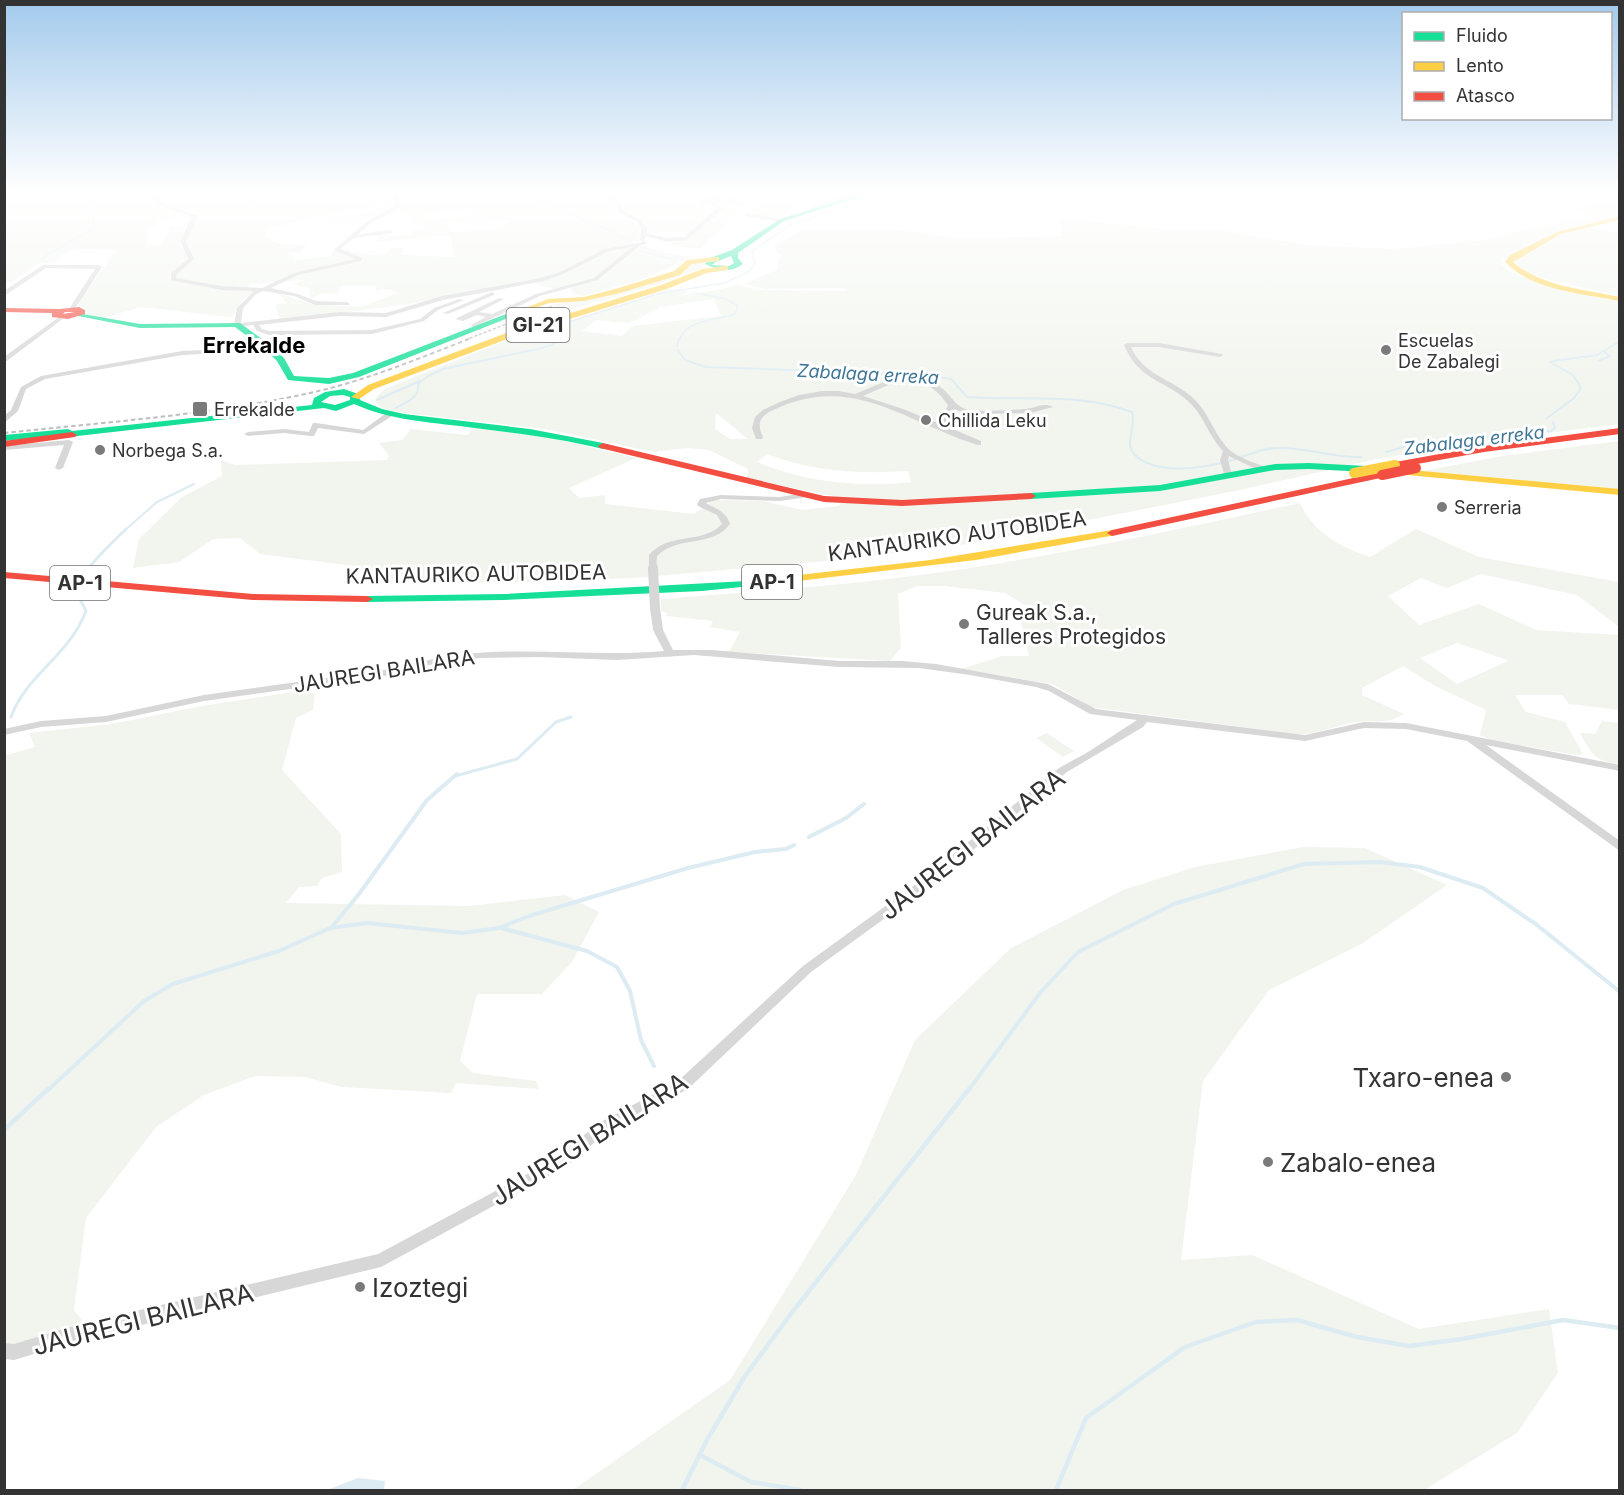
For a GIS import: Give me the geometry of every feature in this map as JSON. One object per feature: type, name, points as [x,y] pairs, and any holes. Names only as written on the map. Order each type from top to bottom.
[{"type":"main road","name":"GI-21","points":[[351,397],[371,387],[505,336],[664,287],[705,271],[713,262],[739,264],[738,261]]},
{"type":"main road","points":[[1510,261],[1514,269],[1532,277],[1620,299]]},
{"type":"main road","points":[[4,310],[67,313],[140,326],[237,325],[270,349],[281,360],[291,378],[329,381],[391,363],[563,294],[592,297],[677,273],[690,262],[713,262]]},
{"type":"main road","points":[[335,408],[351,397]]},
{"type":"main road","points":[[4,441],[72,435],[351,397],[372,410],[416,418]]},
{"type":"main road","points":[[4,441],[320,402],[335,408],[388,416],[562,436],[786,494],[854,503],[894,504],[1144,490],[1191,484],[1263,469],[1294,466],[1336,467],[1620,492]]},
{"type":"main road","name":"KANTAURIKO AUTOBIDEA","points":[[5,571],[157,585],[324,590],[493,590],[758,576],[884,563],[1048,539],[1395,465],[1495,447],[1620,431]]},
{"type":"main road","name":"KANTAURIKO AUTOBIDEA","points":[[5,571],[19,567],[253,597],[388,599],[607,593],[777,581],[921,566],[1054,545],[1492,453],[1620,436]]},
{"type":"street","points":[[189,261],[173,274],[173,279],[221,288],[264,289],[289,293],[315,303],[347,304]]},
{"type":"street","points":[[359,261],[296,274],[253,294],[240,308],[237,325],[340,314],[386,315],[442,298],[542,280]]},
{"type":"street","points":[[256,324],[259,330],[269,333],[372,332],[422,320],[436,309],[452,302],[542,280],[585,261]]},
{"type":"street","points":[[479,329],[473,326],[523,301],[563,294],[596,279],[617,261]]},
{"type":"street","points":[[4,294],[45,266],[99,267],[67,313],[4,361]]},
{"type":"street","points":[[446,314],[512,288]]},
{"type":"street","points":[[491,316],[476,313],[463,319],[458,318],[501,299]]},
{"type":"street","points":[[1220,355],[1159,345],[1127,345],[1130,356],[1146,373],[1182,393],[1196,405],[1227,451],[1263,469]]},
{"type":"street","points":[[4,421],[14,411],[23,388],[43,377],[182,353],[270,349]]},
{"type":"street","points":[[857,396],[887,382],[917,379],[940,387],[952,405],[967,412],[1030,411],[1039,406],[1049,407]]},
{"type":"street","points":[[759,437],[755,431],[757,416],[778,405],[823,393],[857,396],[978,443]]},
{"type":"street","points":[[935,425],[946,418],[952,405]]},
{"type":"street","points":[[248,434],[284,431],[311,434],[316,425],[364,432],[388,416]]},
{"type":"street","points":[[4,448],[69,442],[59,468]]},
{"type":"street","points":[[1227,451],[1224,460],[1228,475]]},
{"type":"street","points":[[670,653],[658,630],[653,555],[663,546],[708,536],[724,529],[725,518],[720,512],[703,506],[701,504],[703,501],[721,497],[786,494]]},
{"type":"street","name":"JAUREGI BAILARA","points":[[9,730],[41,724],[106,718],[204,698],[406,670],[419,664],[441,659],[487,656],[621,657],[670,653],[792,658],[839,664],[904,664],[1039,684],[1060,693],[1088,710],[1305,738],[1350,727],[1379,725],[1426,729],[1620,768]]},
{"type":"street","name":"JAUREGI BAILARA","points":[[4,1351],[14,1352],[80,1332],[381,1260],[562,1162],[602,1128],[683,1085],[807,969],[928,881],[1063,770],[1092,754],[1145,718]]},
{"type":"street","name":"JAUREGI BAILARA","points":[[1468,737],[1620,847]]},
{"type":"shaded area","points":[[5,261],[55,261],[39,263],[12,282],[5,282]]},
{"type":"shaded area","points":[[108,261],[186,261],[169,277],[172,280],[220,290],[259,290],[242,300],[233,316],[229,317],[141,307],[104,318],[86,315],[88,310],[78,305]]},
{"type":"shaded area","points":[[190,261],[583,261],[545,278],[526,280],[517,285],[475,295],[469,291],[416,303],[280,321],[275,305],[286,303],[279,293],[311,304],[360,307],[398,293],[388,289],[375,291],[377,286],[342,286],[337,293],[320,294],[310,299],[309,288],[295,285],[301,280],[250,284],[247,288],[222,288],[176,279],[174,275]]},
{"type":"shaded area","points":[[589,261],[617,261],[596,278],[554,289],[534,284],[567,273]]},
{"type":"shaded area","points":[[623,261],[683,261],[651,276],[584,296],[574,295],[570,288],[602,278]]},
{"type":"shaded area","points":[[1501,261],[1507,270],[1520,276],[1619,301],[1619,424],[1479,442],[1372,460],[1240,490],[967,544],[837,560],[634,578],[525,582],[397,582],[353,566],[260,554],[240,538],[213,539],[179,562],[133,568],[139,539],[182,497],[222,476],[221,460],[235,465],[387,460],[389,456],[379,443],[402,440],[411,429],[467,435],[475,428],[548,437],[636,458],[569,488],[579,498],[605,495],[605,504],[694,514],[714,500],[763,501],[802,510],[839,506],[843,498],[747,478],[748,469],[709,450],[687,448],[654,452],[545,429],[397,412],[384,409],[375,401],[387,388],[510,339],[669,289],[682,289],[687,293],[676,296],[738,285],[759,290],[848,291],[843,288],[764,289],[745,284],[778,269],[778,262]],"holes":[[[714,299],[721,316],[632,326],[622,336],[582,331],[596,320],[630,323],[660,307]],[[716,413],[748,439],[730,439],[715,429]],[[767,454],[819,468],[872,472],[908,471],[911,482],[852,484],[813,479],[757,462]]]},
{"type":"shaded area","points":[[1515,261],[1619,261],[1619,296],[1531,275],[1521,270]]},
{"type":"shaded area","points":[[696,262],[706,263],[700,269],[649,287],[498,330],[555,310],[555,306],[548,305],[579,300],[684,271]]},
{"type":"shaded area","points":[[1619,441],[1619,489],[1423,471],[1502,456]]},
{"type":"shaded area","points":[[1300,503],[1312,522],[1329,537],[1370,557],[1416,529],[1479,557],[1619,582],[1619,627],[1577,595],[1481,574],[1447,588],[1421,578],[1388,596],[1419,625],[1479,604],[1536,630],[1619,635],[1619,710],[1569,704],[1562,695],[1515,695],[1526,712],[1565,722],[1583,754],[1576,755],[1491,740],[1480,735],[1486,710],[1435,686],[1403,666],[1362,688],[1362,695],[1404,714],[1385,721],[1355,722],[1318,732],[1295,734],[1091,707],[1053,684],[961,669],[1002,656],[1029,656],[1020,620],[1039,614],[1005,593],[944,586],[917,586],[898,594],[901,648],[890,661],[729,652],[740,632],[710,627],[713,621],[666,616],[667,613],[661,611],[661,599],[822,586],[983,566],[1142,537]],"holes":[[[1457,643],[1508,660],[1457,684],[1420,658]]]},
{"type":"shaded area","points":[[306,690],[315,694],[313,710],[296,718],[282,770],[341,834],[342,872],[322,878],[317,886],[299,887],[286,903],[470,906],[565,895],[599,912],[572,962],[542,994],[477,994],[460,1061],[473,1073],[536,1081],[539,1089],[456,1083],[451,1093],[342,1087],[305,1077],[255,1076],[204,1095],[156,1127],[86,1218],[74,1310],[86,1325],[15,1347],[5,1344],[4,752],[7,755],[35,747],[29,733],[112,724],[202,706]]},
{"type":"shaded area","points":[[1602,721],[1619,723],[1619,765],[1604,761],[1595,755],[1580,733],[1595,734]]},
{"type":"shaded area","points":[[1047,733],[1074,751],[1063,757],[1036,738]]},
{"type":"shaded area","points":[[1303,847],[1365,848],[1447,885],[1363,943],[1269,990],[1203,1081],[1181,1260],[1252,1255],[1419,1329],[1549,1309],[1558,1373],[1517,1433],[1424,1490],[573,1490],[730,1380],[856,1175],[915,1040],[1011,948],[1123,890],[1195,867]]},
{"type":"shaded area","points":[[358,1478],[385,1481],[384,1490],[327,1490]]},
{"type":"waterway","points":[[556,340],[563,327],[569,322],[657,294],[725,283],[748,272],[755,264],[754,261]]},
{"type":"waterway","name":"Zabalaga erreka","points":[[679,340],[688,328],[695,324],[735,314],[738,306],[726,299],[695,293]]},
{"type":"waterway","points":[[396,408],[415,396],[418,384],[443,369],[538,349],[552,345],[557,339]]},
{"type":"waterway","name":"Zabalaga erreka","points":[[677,346],[679,339]]},
{"type":"waterway","points":[[1561,360],[1597,355],[1620,341]]},
{"type":"waterway","name":"Zabalaga erreka","points":[[678,350],[685,360],[706,367],[926,375],[951,379],[967,397],[1051,398],[1112,406],[1132,412],[1130,446],[1135,455],[1144,462],[1167,468],[1207,466],[1272,448],[1361,457]]},
{"type":"waterway","points":[[1598,361],[1610,356],[1605,352]]},
{"type":"waterway","name":"Zabalaga erreka","points":[[1547,418],[1574,398],[1581,388],[1573,375],[1550,362],[1559,360]]},
{"type":"waterway","points":[[377,400],[420,381]]},
{"type":"waterway","name":"Zabalaga erreka","points":[[1386,452],[1411,445],[1551,431],[1555,428],[1553,422]]},
{"type":"waterway","points":[[124,531],[157,502],[194,484]]},
{"type":"waterway","points":[[11,717],[27,689],[79,627],[86,611],[77,593],[83,576],[124,531]]},
{"type":"waterway","points":[[455,776],[517,759],[556,722],[571,717]]},
{"type":"waterway","points":[[331,928],[359,894],[427,800],[457,774]]},
{"type":"waterway","points":[[809,837],[846,818],[864,804]]},
{"type":"waterway","points":[[331,928],[367,923],[462,933],[499,928],[529,916],[688,868],[755,852],[786,849],[794,845]]},
{"type":"waterway","points":[[968,1091],[1040,993],[1078,952],[1174,904],[1304,864],[1379,862],[1420,867],[1483,888],[1537,925],[1620,992]]},
{"type":"waterway","points":[[47,1091],[144,1001],[173,984],[279,951],[331,928]]},
{"type":"waterway","points":[[501,928],[587,951],[617,967],[630,991],[641,1040],[654,1066]]},
{"type":"waterway","points":[[4,1130],[48,1089]]},
{"type":"waterway","points":[[682,1490],[707,1440],[745,1376],[790,1315],[969,1089]]},
{"type":"waterway","points":[[1056,1490],[1086,1418],[1185,1347],[1256,1322],[1297,1320],[1357,1337],[1409,1346],[1462,1339],[1563,1320],[1620,1328]]},
{"type":"waterway","points":[[700,1455],[751,1482],[801,1490]]},
{"type":"railway","points":[[465,340],[553,306]]},
{"type":"railway","points":[[4,433],[196,412],[272,401],[371,376],[469,339]]},
{"type":"traffic: fast","points":[[709,264],[712,261]]},
{"type":"traffic: fast","points":[[714,267],[730,268],[739,264],[736,261]]},
{"type":"traffic: fast","points":[[77,315],[140,326],[237,325],[270,349],[281,360],[291,378],[329,381],[356,375],[527,309]]},
{"type":"traffic: fast","points":[[344,392],[355,396],[355,401],[336,408],[316,404],[317,400],[328,394],[344,392]]},
{"type":"traffic: fast","points":[[354,401],[379,411],[404,416],[530,432],[603,446]]},
{"type":"traffic: fast","points":[[60,435],[320,407]]},
{"type":"traffic: fast","points":[[4,438],[68,432]]},
{"type":"traffic: fast","points":[[1031,496],[1160,488],[1275,467],[1367,469]]},
{"type":"traffic: fast","points":[[367,599],[503,597],[747,584]]},
{"type":"traffic: slow","points":[[527,309],[548,301],[584,299],[617,291],[677,273],[690,262],[701,261]]},
{"type":"traffic: slow","points":[[1510,261],[1519,270],[1545,283],[1620,299]]},
{"type":"traffic: slow","points":[[356,397],[371,387],[512,334],[664,287],[705,271],[725,268]]},
{"type":"traffic: slow","points":[[1354,473],[1395,465]]},
{"type":"traffic: slow","points":[[1401,472],[1620,492]]},
{"type":"traffic: slow","points":[[747,584],[930,563],[1022,550],[1112,533]]},
{"type":"traffic: jam","points":[[79,309],[82,312],[68,317],[55,315],[63,310],[79,309]]},
{"type":"traffic: jam","points":[[4,310],[59,311]]},
{"type":"traffic: jam","points":[[1395,465],[1484,449],[1620,431]]},
{"type":"traffic: jam","points":[[4,444],[72,435]]},
{"type":"traffic: jam","points":[[603,446],[824,499],[902,503],[1031,496]]},
{"type":"traffic: jam","points":[[1382,475],[1416,468]]},
{"type":"traffic: jam","points":[[1112,533],[1381,475]]},
{"type":"traffic: jam","points":[[4,575],[253,597],[367,599]]},
{"type":"place","name":"Escuelas De Zabalegi","points":[[1386,350]]},
{"type":"place","name":"Errekalde","points":[[200,409]]},
{"type":"place","name":"Chillida Leku","points":[[926,420]]},
{"type":"place","name":"Norbega S.a.","points":[[100,450]]},
{"type":"place","name":"Serreria","points":[[1442,507]]},
{"type":"place","name":"Gureak S.a., Talleres Protegidos","points":[[964,624]]},
{"type":"place","name":"Txaro-enea","points":[[1506,1077]]},
{"type":"place","name":"Zabalo-enea","points":[[1268,1162]]},
{"type":"place","name":"Izoztegi","points":[[360,1287]]},
{"type":"district","name":"Errekalde","points":[[254,345]]}]
